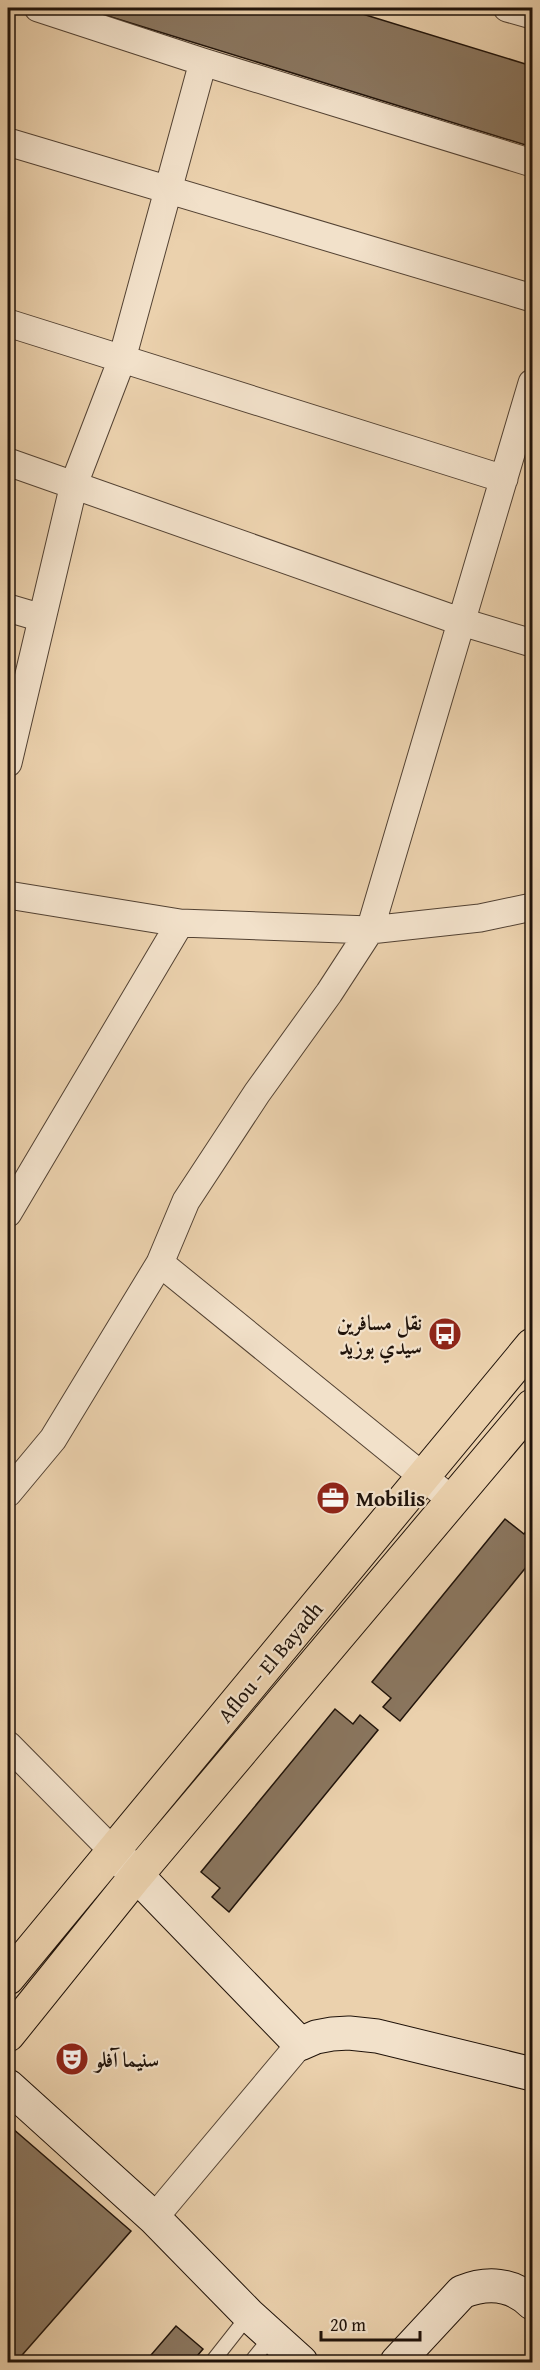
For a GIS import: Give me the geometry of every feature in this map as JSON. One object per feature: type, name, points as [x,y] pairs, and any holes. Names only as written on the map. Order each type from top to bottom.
[{"type":"main road","name":"Aflou - El Bayadh","points":[[8,1978],[532,1346]]},
{"type":"main road","name":"Aflou - El Bayadh","points":[[8,2035],[136,1876],[532,1406]]},
{"type":"street","points":[[38,8],[203,62],[532,163]]},
{"type":"street","points":[[507,8],[532,15]]},
{"type":"street","points":[[8,763],[74,484],[122,359],[203,62]]},
{"type":"street","points":[[8,142],[532,298]]},
{"type":"street","points":[[8,323],[504,479]]},
{"type":"street","points":[[8,1493],[53,1439],[160,1263],[186,1201],[257,1093],[329,993],[370,930],[532,383]]},
{"type":"street","points":[[8,462],[462,622],[532,643]]},
{"type":"street","points":[[8,608],[42,618]]},
{"type":"street","points":[[8,896],[180,923],[370,930],[480,918],[532,907]]},
{"type":"street","points":[[8,1213],[180,923]]},
{"type":"street","points":[[160,1263],[453,1501]]},
{"type":"street","points":[[8,1745],[300,2044]]},
{"type":"street","points":[[154,2218],[300,2044],[316,2037],[349,2033],[377,2036],[532,2074]]},
{"type":"street","points":[[8,2086],[154,2218],[261,2326],[301,2362]]},
{"type":"street","points":[[397,2362],[462,2292],[491,2285],[507,2287],[522,2293],[532,2303]]},
{"type":"lane","points":[[212,2362],[261,2326]]},
{"type":"lane","points":[[251,2362],[261,2326]]},
{"type":"building","points":[[82,8],[343,8],[532,66],[532,147]]},
{"type":"building","points":[[505,1519],[524,1534],[531,1525],[532,1560],[400,1721],[383,1707],[391,1698],[372,1682]]},
{"type":"building","points":[[335,1709],[353,1724],[360,1715],[378,1730],[229,1912],[212,1897],[220,1888],[201,1872]]},
{"type":"building","points":[[12,2128],[131,2231],[16,2362],[8,2362],[8,2133]]},
{"type":"building","points":[[176,2326],[203,2349],[192,2362],[145,2362]]},
{"type":"place","name":"نقل مسافرين سيدي بوزيد","points":[[445,1334]]},
{"type":"place","name":"Mobilis","points":[[333,1498]]},
{"type":"place","name":"سنيما آفلو","points":[[72,2059]]}]
